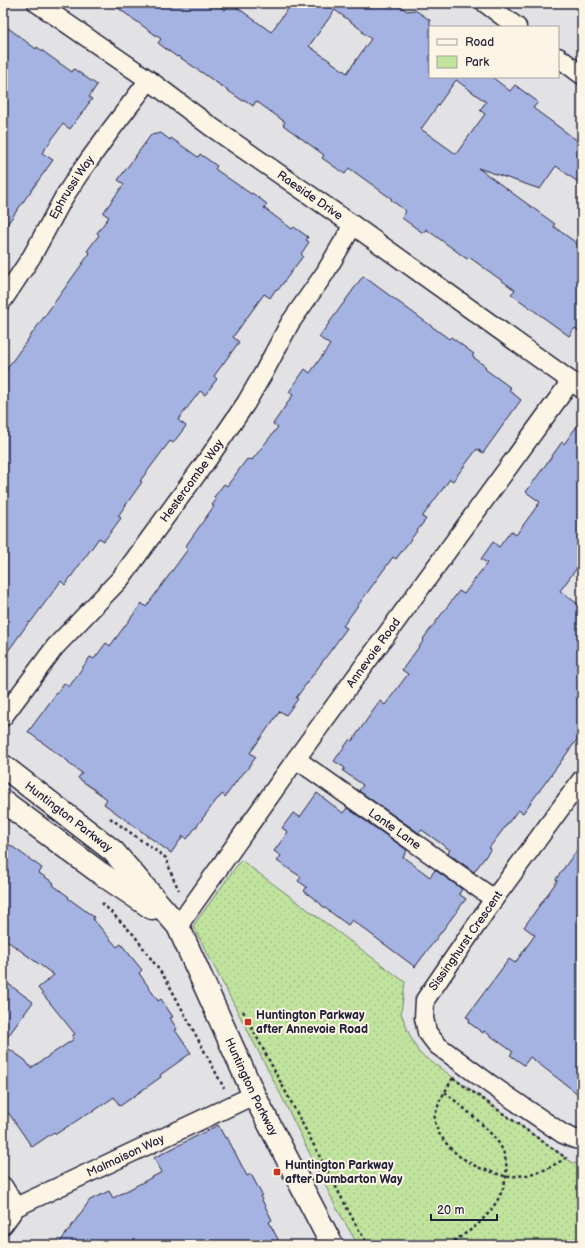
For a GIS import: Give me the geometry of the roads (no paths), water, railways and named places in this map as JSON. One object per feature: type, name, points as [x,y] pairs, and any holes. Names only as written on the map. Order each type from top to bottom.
[{"type":"street","name":"Raeside Drive","points":[[37,3],[149,80],[210,126],[353,224],[576,385]]},
{"type":"street","points":[[485,3],[516,26]]},
{"type":"street","points":[[559,58],[582,75]]},
{"type":"street","name":"Ephrussi Way","points":[[3,300],[32,256],[64,197],[79,174],[149,80]]},
{"type":"street","name":"Hestercombe Way","points":[[3,717],[55,647],[121,578],[205,462],[246,403],[290,323],[325,273],[353,224]]},
{"type":"street","name":"Annevoie Road","points":[[178,926],[296,760],[576,385]]},
{"type":"street","name":"Lante Lane","points":[[296,760],[494,898]]},
{"type":"street","name":"Huntington Parkway","points":[[3,766],[114,851],[178,926],[254,1095],[332,1245]]},
{"type":"street","name":"Sissinghurst Crescent","points":[[582,779],[494,898],[425,1000],[424,1018],[427,1032],[437,1045],[490,1084],[563,1134],[574,1139],[582,1140]]},
{"type":"street","name":"Huntington Parkway","points":[[3,801],[100,873],[178,926]]},
{"type":"street","name":"Malmaison Way","points":[[3,1225],[16,1207],[254,1095]]},
{"type":"street","points":[[3,1186],[16,1207]]},
{"type":"place","name":"Huntington Parkway after Annevoie Road","points":[[248,1022]]},
{"type":"place","name":"Huntington Parkway after Dumbarton Way","points":[[277,1172]]}]
